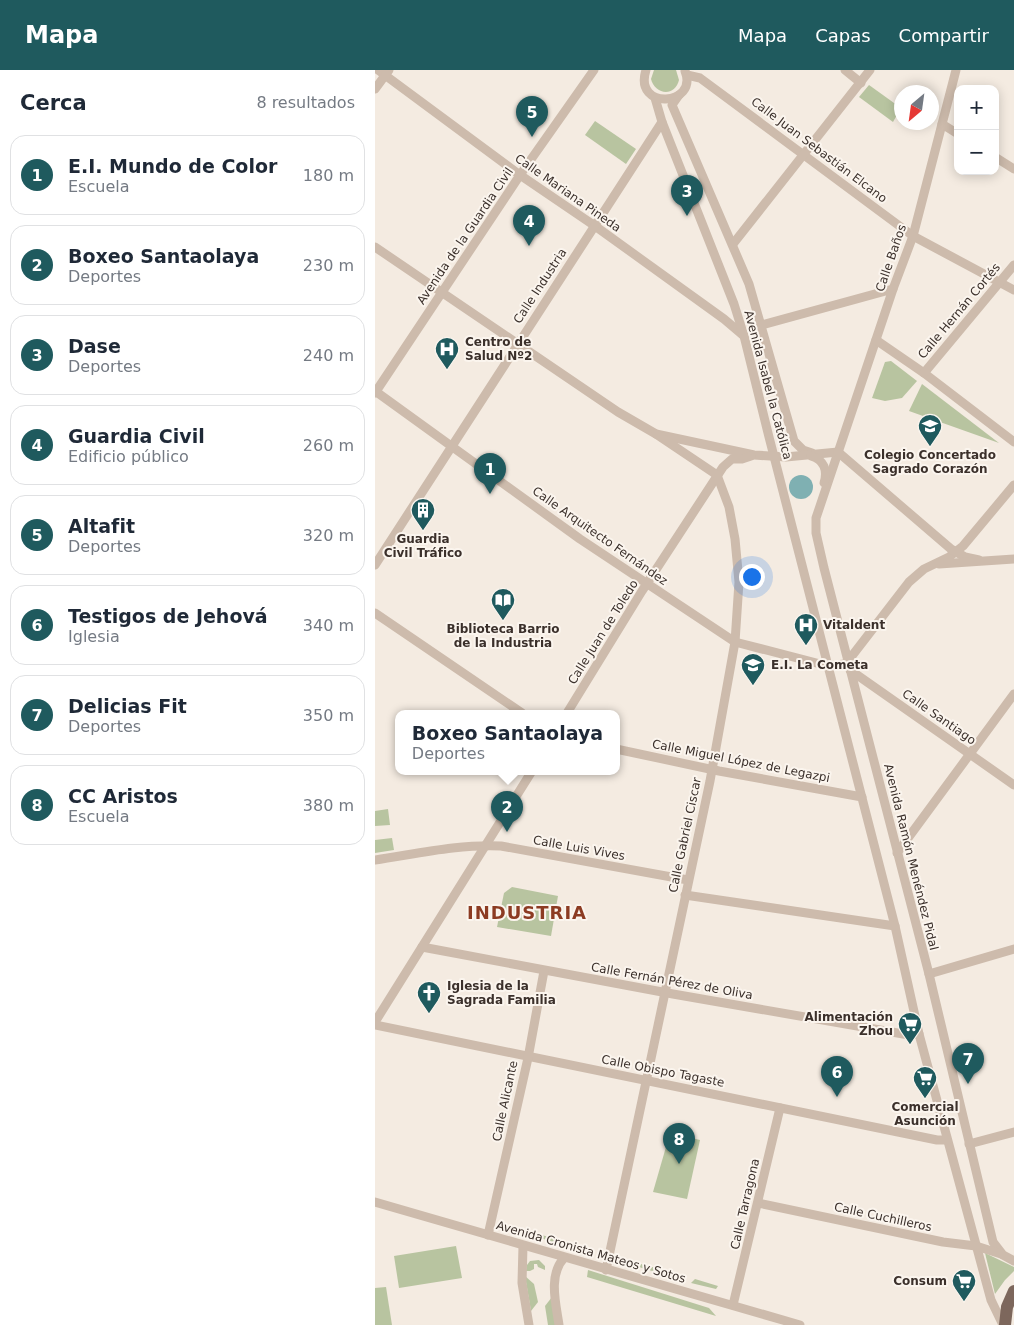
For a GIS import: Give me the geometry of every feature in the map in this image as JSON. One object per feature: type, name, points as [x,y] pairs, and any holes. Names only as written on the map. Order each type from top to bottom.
[{"type":"main road","points":[[1004,1325],[1007,1307],[1014,1291]]},
{"type":"street","name":"Avenida de la Guardia Civil","points":[[375,392],[594,70]]},
{"type":"street","points":[[639,70],[645,87],[655,98],[667,100],[679,95],[684,90],[690,73]]},
{"type":"street","points":[[645,87],[646,70]]},
{"type":"street","points":[[845,70],[861,83]]},
{"type":"street","points":[[733,244],[871,70]]},
{"type":"street","name":"Calle Baños","points":[[838,452],[893,289],[913,236],[956,70]]},
{"type":"street","name":"Calle Mariana Pineda","points":[[384,72],[521,175],[725,319],[744,336]]},
{"type":"street","points":[[375,89],[384,72]]},
{"type":"street","name":"Calle Juan Sebastián Elcano","points":[[690,73],[700,78],[913,236],[1014,290]]},
{"type":"street","name":"Avenida Isabel la Católica","points":[[679,95],[672,105],[749,284],[794,441],[803,450],[818,454]]},
{"type":"street","name":"Avenida Isabel la Católica","points":[[655,98],[661,122],[734,304],[744,336],[828,666]]},
{"type":"street","name":"Calle Industria","points":[[375,565],[661,122]]},
{"type":"street","points":[[942,124],[954,132]]},
{"type":"street","points":[[999,160],[1014,169]]},
{"type":"street","points":[[375,247],[618,412],[656,434],[717,475]]},
{"type":"street","name":"Calle Hernán Cortés","points":[[924,373],[1014,264]]},
{"type":"street","points":[[762,325],[893,289]]},
{"type":"street","points":[[876,340],[924,373],[1014,442]]},
{"type":"street","name":"Calle Arquitecto Fernández","points":[[375,392],[581,539],[735,642],[828,666]]},
{"type":"street","points":[[656,434],[757,456],[775,458],[838,452],[940,541],[965,557],[979,560]]},
{"type":"street","points":[[757,456],[765,451],[769,437]]},
{"type":"street","name":"Avenida Ramón Menéndez Pidal","points":[[838,452],[816,518],[816,533],[848,665],[929,974],[993,1242],[1003,1255]]},
{"type":"street","name":"Calle Juan de Toledo","points":[[569,710],[717,475],[732,458],[742,459],[757,456]]},
{"type":"street","points":[[806,456],[820,460],[824,464],[826,475],[815,512],[816,518]]},
{"type":"street","name":"Calle Gabriel Ciscar","points":[[606,1270],[712,769],[735,642],[739,582],[735,539],[728,504],[717,475]]},
{"type":"street","points":[[1004,1325],[991,1300],[947,1140],[919,1034],[895,926],[828,666],[848,665],[903,589],[924,569],[956,552],[969,540],[1014,485]]},
{"type":"street","points":[[934,564],[1014,559]]},
{"type":"street","points":[[375,613],[519,710]]},
{"type":"street","name":"Calle Santiago","points":[[848,665],[1014,785]]},
{"type":"street","points":[[897,853],[1014,694]]},
{"type":"street","name":"Calle Miguel López de Legazpi","points":[[620,750],[862,797]]},
{"type":"street","points":[[375,1024],[529,775]]},
{"type":"street","name":"Calle Luis Vives","points":[[375,860],[449,849],[501,846],[688,880]]},
{"type":"street","points":[[685,895],[895,926]]},
{"type":"street","name":"Calle Fernán Pérez de Oliva","points":[[422,947],[664,993],[909,1035],[919,1034]]},
{"type":"street","points":[[929,974],[1014,949]]},
{"type":"street","name":"Calle Alicante","points":[[488,1235],[528,1058],[545,971]]},
{"type":"street","name":"Calle Obispo Tagaste","points":[[375,1024],[528,1058],[646,1080],[937,1140],[947,1140]]},
{"type":"street","name":"Calle Tarragona","points":[[733,1305],[780,1108]]},
{"type":"street","points":[[969,1144],[1014,1132]]},
{"type":"street","name":"Avenida Cronista Mateos y Sotos","points":[[375,1202],[800,1325]]},
{"type":"street","name":"Calle Cuchilleros","points":[[758,1203],[943,1242],[976,1246],[1003,1255]]},
{"type":"street","points":[[523,1246],[522,1283],[529,1325]]},
{"type":"street","points":[[1003,1255],[1014,1261]]},
{"type":"street","points":[[559,1325],[555,1296],[556,1270],[564,1258]]},
{"type":"green space","points":[[654,70],[676,70],[679,80],[677,85],[669,91],[661,91],[653,84],[651,79]]},
{"type":"green space","points":[[869,85],[894,103],[893,122],[859,97]]},
{"type":"green space","points":[[595,121],[636,149],[626,164],[585,135]]},
{"type":"green space","points":[[891,361],[917,381],[902,398],[885,401],[872,398],[885,362]]},
{"type":"green space","points":[[922,384],[999,443],[909,411]]},
{"type":"green space","points":[[388,809],[390,825],[375,826],[375,811]]},
{"type":"green space","points":[[392,838],[394,850],[375,853],[375,840]]},
{"type":"green space","points":[[512,887],[558,896],[551,936],[497,927],[504,893]]},
{"type":"green space","points":[[670,1133],[700,1140],[687,1199],[653,1192]]},
{"type":"green space","points":[[508,1225],[589,1249],[587,1252],[507,1228]]},
{"type":"green space","points":[[456,1246],[462,1278],[399,1288],[394,1256]]},
{"type":"green space","points":[[985,1253],[1014,1267],[1014,1271],[995,1294]]},
{"type":"green space","points":[[539,1260],[545,1266],[545,1270],[534,1264],[534,1269],[526,1271],[530,1261]]},
{"type":"green space","points":[[626,1260],[682,1275],[683,1280],[625,1263]]},
{"type":"green space","points":[[588,1270],[709,1308],[716,1316],[587,1277]]},
{"type":"green space","points":[[525,1276],[534,1284],[538,1302],[531,1311]]},
{"type":"green space","points":[[695,1279],[718,1286],[716,1289],[691,1283]]},
{"type":"green space","points":[[386,1287],[392,1325],[375,1325],[375,1288]]},
{"type":"green space","points":[[552,1297],[556,1325],[548,1325],[545,1306]]},
{"type":"water","points":[[801,475],[809,479],[813,487],[809,495],[801,499],[793,495],[789,487],[793,479]]},
{"type":"place","name":"Altafit","points":[[532,137]]},
{"type":"place","name":"Dase","points":[[687,216]]},
{"type":"place","name":"Guardia Civil","points":[[529,246]]},
{"type":"place","name":"Centro de Salud Nº2","points":[[447,370]]},
{"type":"place","name":"Colegio Concertado Sagrado Corazón","points":[[930,447]]},
{"type":"place","name":"E.I. Mundo de Color","points":[[490,494]]},
{"type":"place","name":"Guardia Civil Tráfico","points":[[423,531]]},
{"type":"place","name":"Biblioteca Barrio de la Industria","points":[[503,621]]},
{"type":"place","name":"Vitaldent","points":[[806,646]]},
{"type":"place","name":"E.I. La Cometa","points":[[753,686]]},
{"type":"place","name":"Boxeo Santaolaya","points":[[507,832]]},
{"type":"place","name":"Iglesia de la Sagrada Familia","points":[[429,1014]]},
{"type":"place","name":"Alimentación Zhou","points":[[910,1045]]},
{"type":"place","name":"Delicias Fit","points":[[968,1084]]},
{"type":"place","name":"Testigos de Jehová","points":[[837,1097]]},
{"type":"place","name":"Comercial Asunción","points":[[925,1099]]},
{"type":"place","name":"CC Aristos","points":[[679,1164]]},
{"type":"place","name":"Consum","points":[[964,1302]]},
{"type":"district","name":"INDUSTRIA","points":[[527,913]]}]
